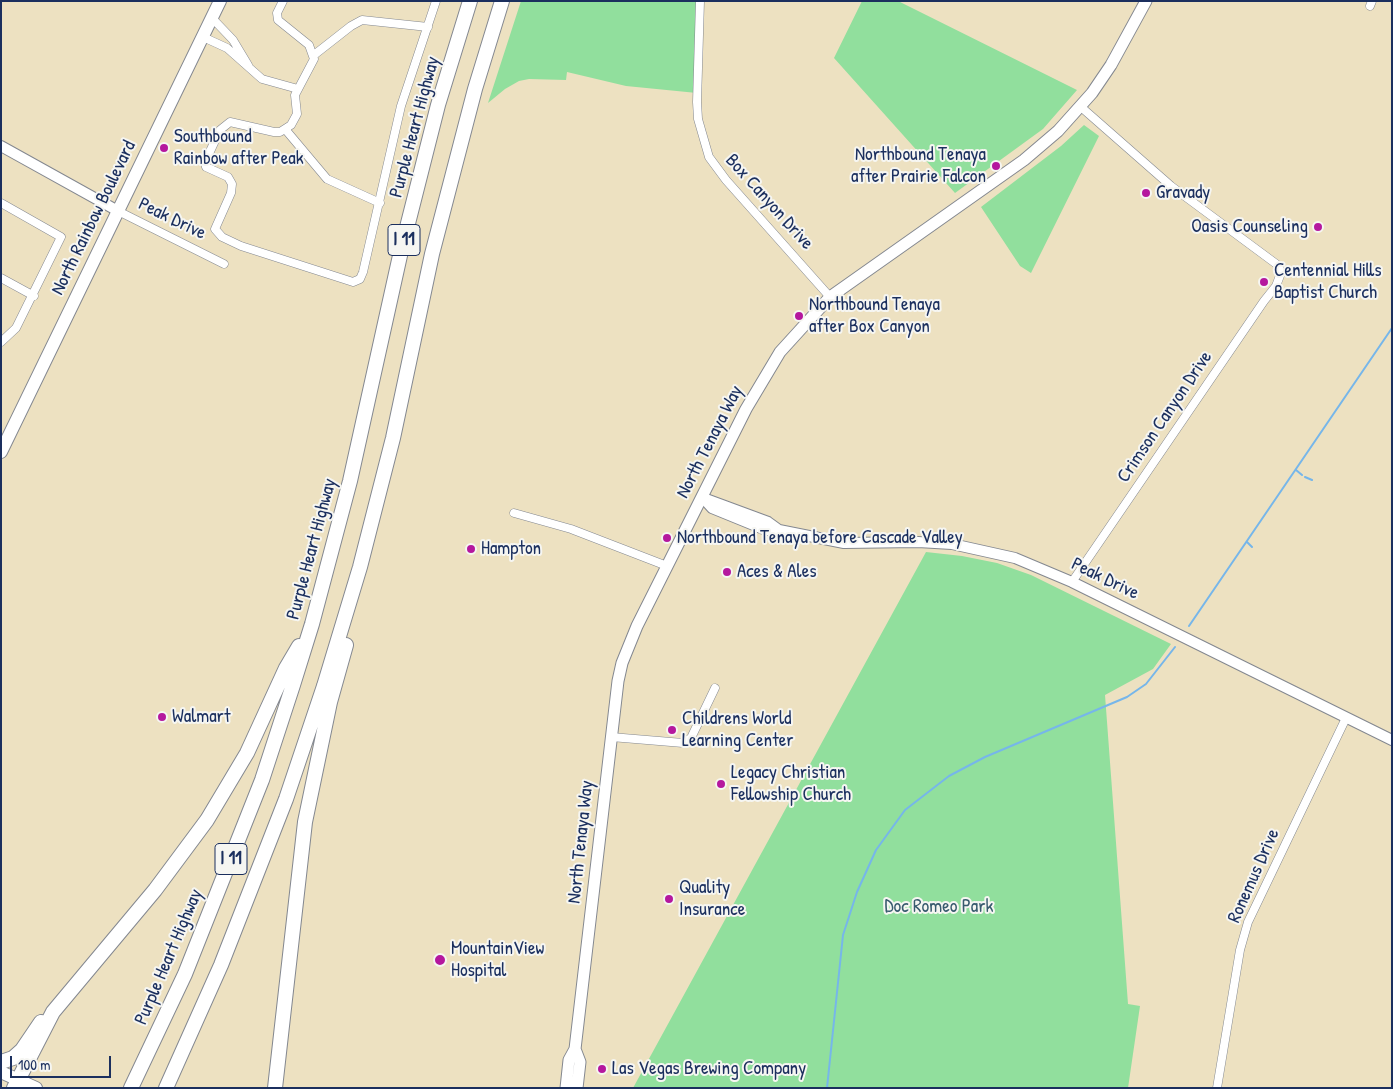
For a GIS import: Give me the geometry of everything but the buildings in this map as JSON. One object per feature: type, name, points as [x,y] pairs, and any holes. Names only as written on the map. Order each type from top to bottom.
[{"type":"highway","name":"Purple Heart Highway","points":[[131,1088],[185,974],[262,780],[312,624],[350,481],[401,251],[438,105],[470,1]]},
{"type":"highway","name":"I 11","points":[[166,1088],[221,965],[286,799],[324,686],[360,567],[393,438],[432,254],[475,89],[502,1]]},
{"type":"highway","points":[[275,1088],[309,800],[330,702],[391,477],[393,438]]},
{"type":"highway","points":[[16,1084],[53,1012],[155,890],[207,820],[247,753],[286,668],[312,624]]},
{"type":"highway","points":[[1,1062],[13,1058],[22,1050],[38,1023],[53,1012]]},
{"type":"highway","points":[[173,1088],[186,1045]]},
{"type":"main road","name":"North Rainbow Boulevard","points":[[1,452],[5,435],[118,212],[220,1]]},
{"type":"main road","name":"North Tenaya Way","points":[[566,1088],[569,1060],[575,1049],[611,737],[622,663],[637,626],[764,376],[799,329],[830,297],[1024,160],[1058,130],[1080,107],[1112,66],[1146,1]]},
{"type":"main road","name":"North Tenaya Way","points":[[575,1049],[580,1062],[577,1088]]},
{"type":"main road","points":[[1,1072],[16,1084],[36,1088]]},
{"type":"street","points":[[282,1],[277,14],[278,20],[309,46],[314,55]]},
{"type":"street","points":[[428,27],[362,20],[351,26],[314,55],[308,73],[295,95],[297,114],[291,125],[280,132],[268,132],[230,122],[220,130],[204,162],[206,167],[228,177],[232,184],[231,194],[215,226],[219,235],[241,246],[352,282],[360,279],[380,203],[401,106],[428,27],[436,1]]},
{"type":"street","name":"Box Canyon Drive","points":[[700,1],[698,119],[704,146],[711,163],[830,297]]},
{"type":"street","points":[[212,18],[233,40],[252,71]]},
{"type":"street","points":[[203,37],[227,48],[262,78],[298,89]]},
{"type":"street","name":"Crimson Canyon Drive","points":[[1072,582],[1276,286],[1280,279],[1281,270],[1171,186],[1080,107]]},
{"type":"street","points":[[285,129],[328,179],[380,203]]},
{"type":"street","name":"Peak Drive","points":[[1,146],[118,212],[224,264]]},
{"type":"street","points":[[1,203],[61,237],[34,296],[16,328],[1,342]]},
{"type":"street","points":[[1,278],[34,296]]},
{"type":"street","name":"Peak Drive","points":[[703,498],[768,522],[779,530],[844,543],[918,542],[971,546],[1023,560],[1072,582],[1392,740]]},
{"type":"street","points":[[514,512],[571,529],[667,566]]},
{"type":"street","points":[[611,737],[673,744],[683,743],[691,738],[715,688]]},
{"type":"street","name":"Ronemus Drive","points":[[1216,1088],[1240,950],[1248,922],[1346,718]]},
{"type":"green space","points":[[521,1],[700,1],[697,93],[626,86],[567,72],[566,80],[529,79],[519,81],[505,89],[488,103]]},
{"type":"green space","points":[[862,1],[898,1],[1077,90],[1043,129],[955,193],[834,58]]},
{"type":"green space","points":[[1084,125],[1099,136],[1031,273],[1020,266],[981,207],[1061,146]]},
{"type":"green space","name":"Doc Romeo Park","points":[[926,552],[962,556],[997,563],[1031,575],[1171,644],[1153,669],[1105,695],[1128,1004],[1140,1006],[1128,1088],[633,1088]]},
{"type":"waterway","points":[[1189,626],[1392,328]]},
{"type":"waterway","points":[[1296,470],[1302,475]]},
{"type":"waterway","points":[[1305,477],[1312,480]]},
{"type":"waterway","points":[[1247,542],[1252,547]]},
{"type":"waterway","points":[[827,1088],[843,935],[857,892],[876,850],[905,810],[949,776],[985,757],[1127,697],[1146,684],[1175,647]]},
{"type":"place","name":"Southbound Rainbow after Peak","points":[[164,148]]},
{"type":"place","name":"Northbound Tenaya after Prairie Falcon","points":[[996,166]]},
{"type":"place","name":"Gravady","points":[[1146,193]]},
{"type":"place","name":"Oasis Counseling","points":[[1318,227]]},
{"type":"place","name":"Centennial Hills Baptist Church","points":[[1264,282]]},
{"type":"place","name":"Northbound Tenaya after Box Canyon","points":[[799,316]]},
{"type":"place","name":"Northbound Tenaya before Cascade Valley","points":[[667,538]]},
{"type":"place","name":"Hampton","points":[[471,549]]},
{"type":"place","name":"Aces & Ales","points":[[727,572]]},
{"type":"place","name":"Walmart","points":[[162,717]]},
{"type":"place","name":"Childrens World Learning Center","points":[[672,730]]},
{"type":"place","name":"Legacy Christian Fellowship Church","points":[[721,784]]},
{"type":"place","name":"Quality Insurance","points":[[669,899]]},
{"type":"place","name":"MountainView Hospital","points":[[440,960]]},
{"type":"place","name":"Las Vegas Brewing Company","points":[[602,1069]]}]
